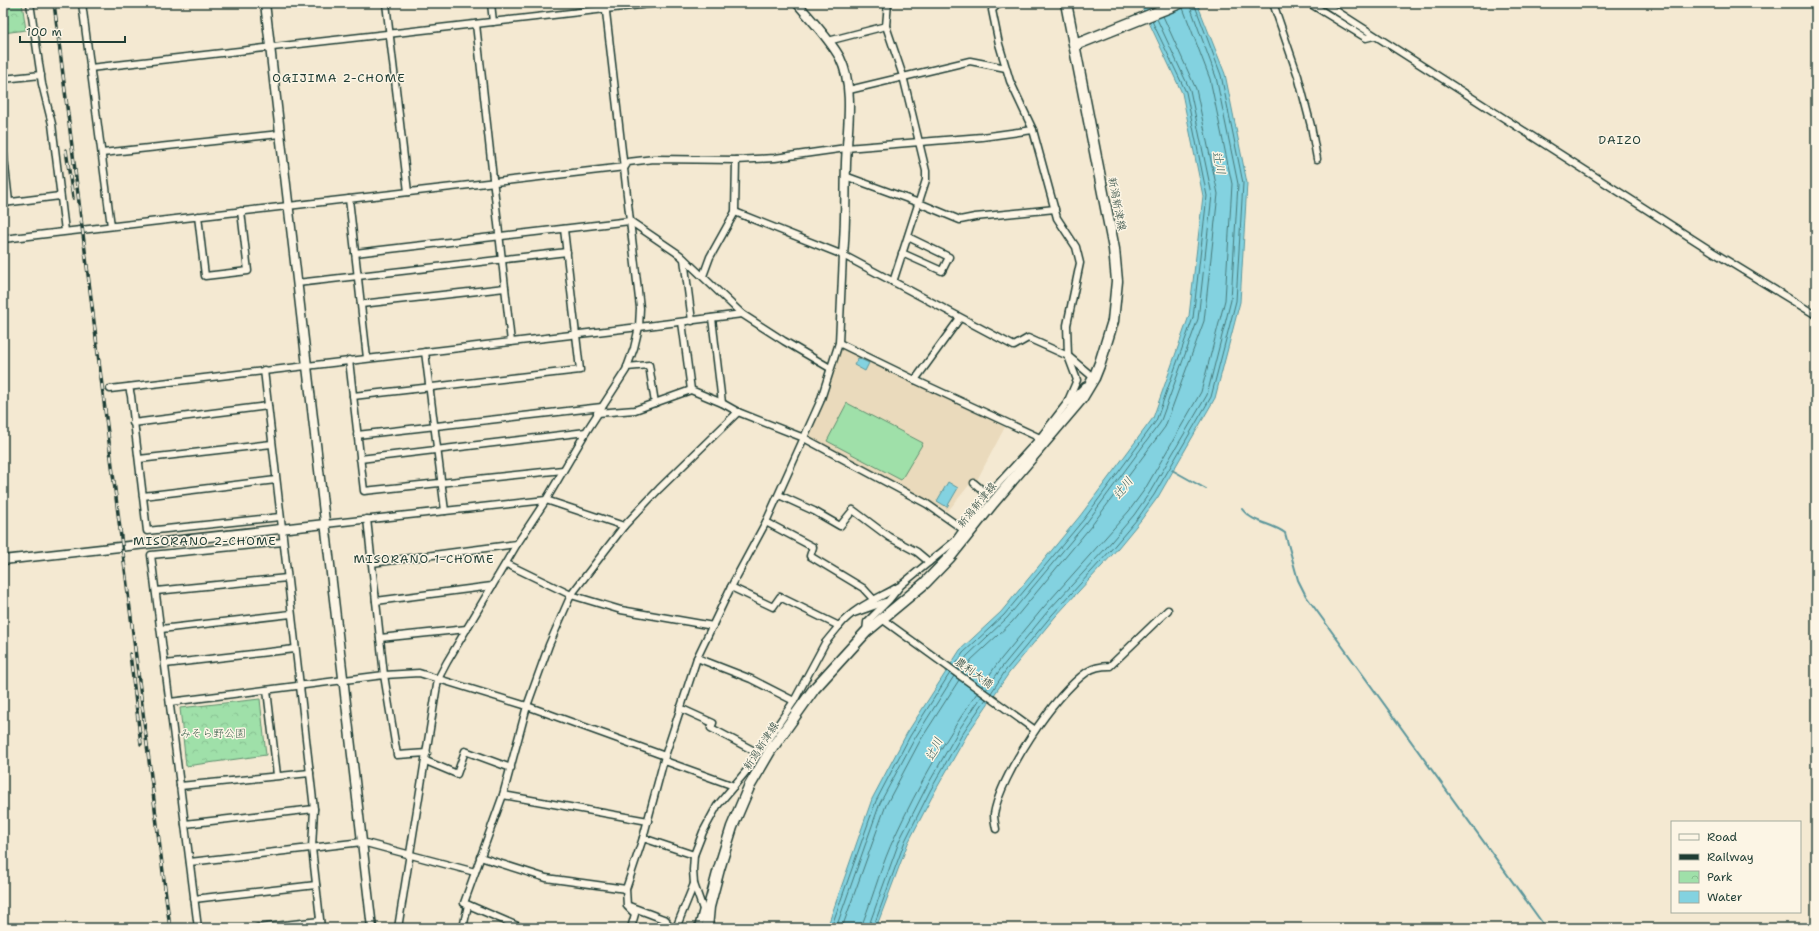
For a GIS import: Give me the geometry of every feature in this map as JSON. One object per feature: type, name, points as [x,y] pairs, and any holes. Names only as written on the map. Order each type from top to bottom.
[{"type":"main road","name":"新潟新津線","points":[[704,928],[719,869],[732,827],[750,787],[770,751],[814,689],[866,632],[926,582],[950,557],[991,499],[1072,412],[1094,378],[1113,320],[1117,281],[1114,249],[1066,3]]},
{"type":"main road","points":[[1075,45],[1096,35],[1180,3]]},
{"type":"street","points":[[30,3],[41,75],[52,124],[65,231]]},
{"type":"street","points":[[82,3],[111,226]]},
{"type":"street","points":[[265,3],[372,928]]},
{"type":"street","points":[[386,3],[408,192]]},
{"type":"street","points":[[491,3],[493,22]]},
{"type":"street","points":[[90,68],[493,22],[606,6],[658,3]]},
{"type":"street","points":[[631,928],[636,914],[627,906],[626,889],[643,838],[680,708],[697,658],[731,587],[779,495],[820,402],[838,343],[846,219],[845,176],[849,90],[840,59],[828,41],[797,3]]},
{"type":"street","points":[[888,3],[886,26],[904,76],[926,180],[893,282]]},
{"type":"street","points":[[998,3],[992,10],[998,44],[1010,81],[1033,130],[1058,218],[1076,247],[1080,263],[1066,325],[1068,356],[1077,380],[1067,404]]},
{"type":"street","points":[[1273,3],[1298,76],[1311,126],[1317,159]]},
{"type":"street","points":[[1309,3],[1352,31],[1366,38],[1374,36]]},
{"type":"street","points":[[1324,3],[1713,252],[1816,315]]},
{"type":"street","points":[[398,928],[411,855],[438,679],[517,544],[546,500],[597,413],[627,367],[634,348],[639,327],[640,308],[606,6]]},
{"type":"street","points":[[476,24],[492,182],[511,342]]},
{"type":"street","points":[[828,41],[886,26]]},
{"type":"street","points":[[849,90],[970,61],[1006,68]]},
{"type":"street","points":[[3,79],[41,75]]},
{"type":"street","points":[[625,167],[628,162],[654,160],[736,160],[775,158],[846,148],[982,138],[1033,130]]},
{"type":"street","points":[[102,153],[280,134]]},
{"type":"street","points":[[3,148],[6,203],[60,196]]},
{"type":"street","points":[[703,276],[710,257],[735,212],[736,160]]},
{"type":"street","points":[[3,239],[625,167]]},
{"type":"street","points":[[845,176],[919,203],[960,220],[975,217],[1055,209]]},
{"type":"street","points":[[349,199],[367,358]]},
{"type":"street","points":[[198,216],[205,276],[248,271],[241,211]]},
{"type":"street","points":[[676,928],[694,884],[694,855],[703,832],[717,806],[748,769],[794,701],[825,643],[847,616],[859,607],[901,585],[955,541],[984,504],[991,499],[1067,404],[1094,378],[1068,356],[1028,338],[1014,346],[843,254],[735,212]]},
{"type":"street","points":[[355,253],[630,221],[684,259],[742,314],[830,368]]},
{"type":"street","points":[[353,396],[580,370],[564,229]]},
{"type":"street","points":[[902,253],[942,271],[949,257],[908,237]]},
{"type":"street","points":[[297,283],[567,252]]},
{"type":"street","points":[[684,259],[692,321]]},
{"type":"street","points":[[361,304],[504,288]]},
{"type":"street","points":[[110,389],[349,360],[576,335],[742,314]]},
{"type":"street","points":[[712,318],[722,402]]},
{"type":"street","points":[[915,380],[960,318]]},
{"type":"street","points":[[682,322],[691,390]]},
{"type":"street","points":[[838,343],[1040,438]]},
{"type":"street","points":[[425,352],[444,511]]},
{"type":"street","points":[[349,360],[364,491],[563,470]]},
{"type":"street","points":[[627,367],[649,365],[655,403]]},
{"type":"street","points":[[264,370],[314,809],[312,848],[321,928]]},
{"type":"street","points":[[129,387],[147,531],[280,517]]},
{"type":"street","points":[[597,413],[635,410],[691,390],[722,402],[738,412],[804,438],[927,504],[964,530]]},
{"type":"street","points":[[133,423],[268,406]]},
{"type":"street","points":[[357,435],[602,407]]},
{"type":"street","points":[[522,928],[464,903],[503,795],[527,706],[549,645],[571,595],[624,526],[659,489],[738,412]]},
{"type":"street","points":[[360,459],[586,432]]},
{"type":"street","points":[[138,459],[272,444]]},
{"type":"street","points":[[143,496],[276,480]]},
{"type":"street","points":[[974,483],[991,499]]},
{"type":"street","points":[[779,495],[814,511],[840,526],[853,510],[889,537],[917,552],[929,562]]},
{"type":"street","points":[[3,560],[546,500],[624,526]]},
{"type":"street","points":[[367,520],[384,675],[397,755],[427,754]]},
{"type":"street","points":[[766,522],[814,547],[810,556],[863,588],[874,600]]},
{"type":"street","points":[[950,557],[955,541]]},
{"type":"street","points":[[198,928],[152,555],[283,542]]},
{"type":"street","points":[[372,563],[517,544]]},
{"type":"street","points":[[506,564],[571,595],[621,610],[713,626]]},
{"type":"street","points":[[156,592],[287,578]]},
{"type":"street","points":[[866,632],[867,622],[889,600],[901,585]]},
{"type":"street","points":[[376,601],[492,586]]},
{"type":"street","points":[[731,587],[773,607],[780,597],[839,626]]},
{"type":"street","points":[[847,616],[889,600]]},
{"type":"street","points":[[996,829],[994,815],[999,798],[1012,768],[1035,730],[1060,698],[1087,672],[1099,666],[1110,666],[1168,610]]},
{"type":"street","points":[[161,629],[291,614]]},
{"type":"street","name":"農利大橋","points":[[882,619],[1035,730]]},
{"type":"street","points":[[380,638],[467,629]]},
{"type":"street","points":[[165,664],[296,649]]},
{"type":"street","points":[[697,658],[751,679],[794,701]]},
{"type":"street","points":[[170,702],[384,675],[418,673],[527,706],[665,758],[734,786]]},
{"type":"street","points":[[267,690],[278,775]]},
{"type":"street","points":[[680,708],[713,723],[711,728],[758,753]]},
{"type":"street","points":[[426,761],[457,774],[465,751],[511,768]]},
{"type":"street","points":[[180,786],[310,773]]},
{"type":"street","points":[[503,795],[648,821]]},
{"type":"street","points":[[185,824],[314,809]]},
{"type":"street","points":[[643,838],[694,855]]},
{"type":"street","points":[[190,862],[362,842],[475,872]]},
{"type":"street","points":[[480,857],[546,878],[626,889]]},
{"type":"street","points":[[694,884],[704,908],[704,928]]},
{"type":"street","points":[[194,899],[316,885]]},
{"type":"street","points":[[463,928],[468,905]]},
{"type":"street","points":[[627,906],[666,920],[669,928]]},
{"type":"street","points":[[704,908],[704,928]]},
{"type":"street","points":[[257,928],[320,921]]},
{"type":"shaded area","points":[[841,347],[1005,427],[977,480],[970,484],[948,511],[809,436]]},
{"type":"green space","points":[[3,3],[22,3],[26,30],[3,33]]},
{"type":"green space","points":[[847,403],[923,443],[901,480],[827,441]]},
{"type":"green space","name":"みそら野公園","points":[[260,699],[266,755],[186,766],[180,708]]},
{"type":"water","name":"辻川","points":[[1140,3],[1197,3],[1225,74],[1247,183],[1240,302],[1215,398],[1158,497],[1113,554],[1055,617],[1009,673],[968,733],[908,843],[876,928],[827,928],[872,799],[907,733],[960,650],[1001,612],[1080,516],[1153,418],[1189,316],[1203,196],[1182,93]]},
{"type":"water","points":[[858,358],[869,363],[865,371],[854,365]]},
{"type":"water","points":[[948,482],[958,488],[947,507],[937,501]]},
{"type":"waterway","points":[[1172,470],[1206,489]]},
{"type":"waterway","points":[[1242,509],[1251,517],[1285,533],[1298,580],[1306,596],[1546,928]]},
{"type":"railway","points":[[54,3],[170,928]]},
{"type":"railway","points":[[66,150],[73,198]]},
{"type":"railway","points":[[130,654],[141,744]]},
{"type":"district","name":"OGIJIMA 2-CHOME","points":[[339,78]]},
{"type":"district","name":"DAIZO","points":[[1620,140]]},
{"type":"district","name":"MISORANO 2-CHOME","points":[[205,541]]},
{"type":"district","name":"MISORANO 1-CHOME","points":[[424,559]]}]
